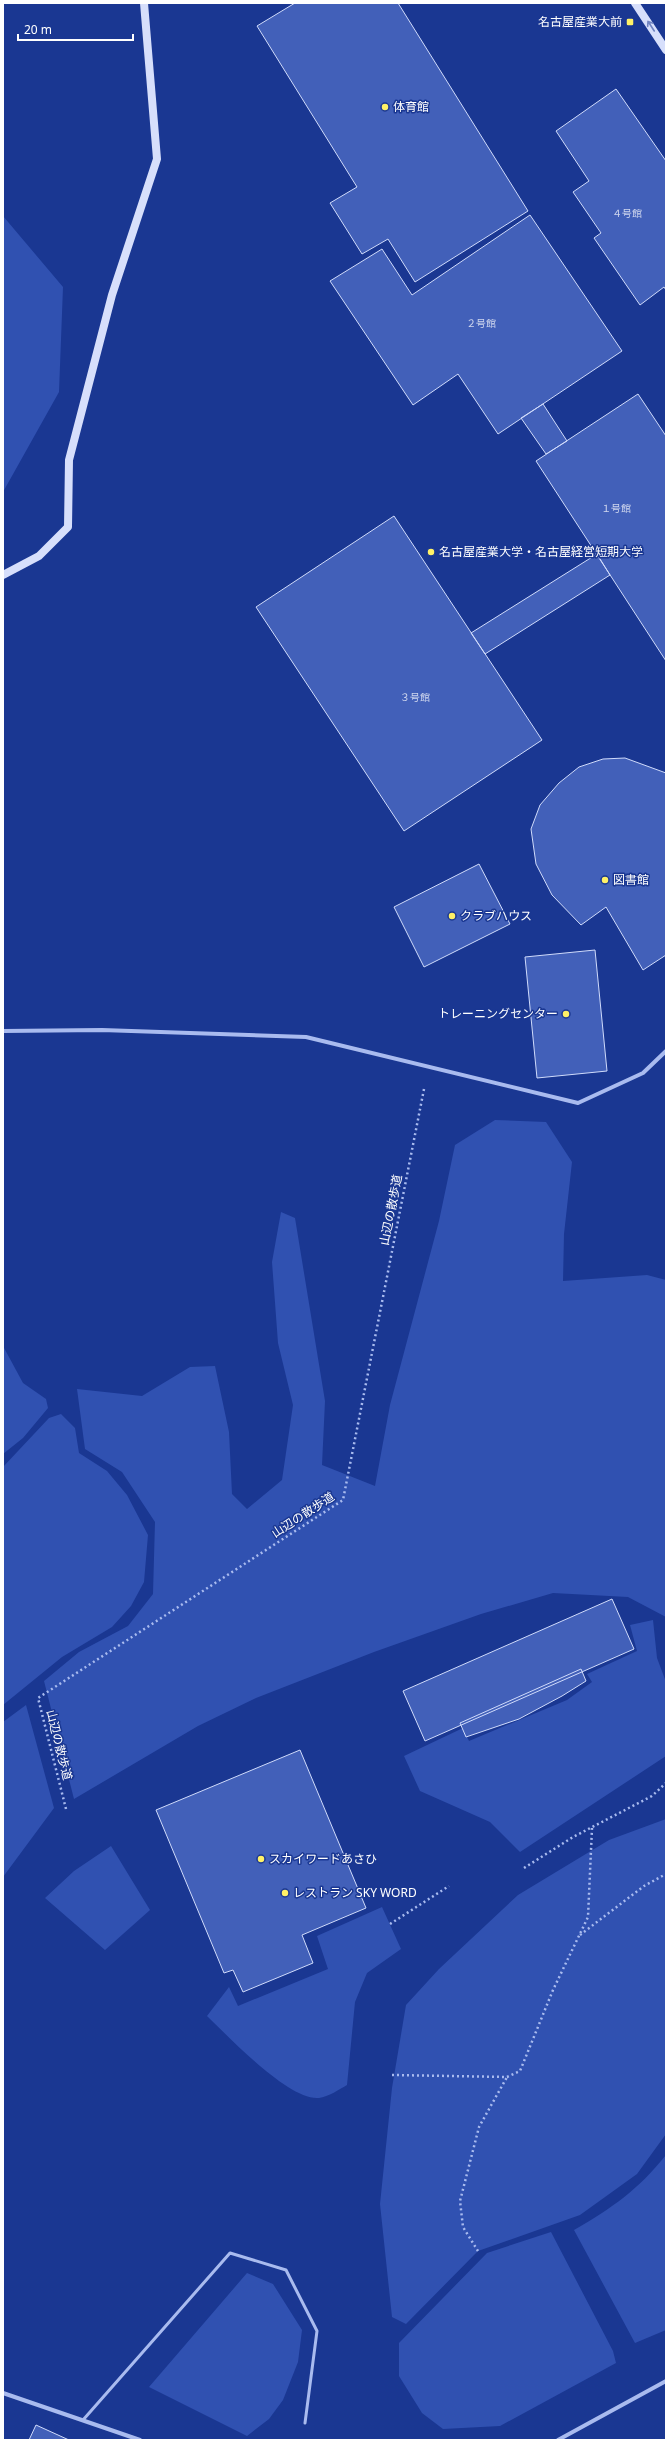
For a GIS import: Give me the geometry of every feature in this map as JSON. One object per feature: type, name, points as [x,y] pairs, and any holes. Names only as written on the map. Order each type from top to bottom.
[{"type":"street","points":[[3,575],[39,556],[68,527],[69,460],[112,295],[157,159],[144,3]]},
{"type":"street","points":[[635,3],[666,50]]},
{"type":"street","points":[[3,1031],[102,1030],[306,1037],[578,1103],[643,1073],[666,1051]]},
{"type":"street","points":[[558,2440],[666,2382]]},
{"type":"street","points":[[3,2393],[140,2440]]},
{"type":"lane","points":[[83,2420],[230,2253],[286,2270],[317,2331],[305,2423]]},
{"type":"path","name":"山辺の散歩道","points":[[66,1809],[38,1698],[343,1500],[428,1067]]},
{"type":"path","points":[[524,1868],[573,1837],[652,1796],[666,1783]]},
{"type":"path","points":[[392,2075],[507,2077],[520,2071],[553,1990],[588,1917],[592,1828]]},
{"type":"path","points":[[579,1936],[644,1886],[666,1874]]},
{"type":"path","points":[[390,1924],[449,1886]]},
{"type":"path","points":[[478,2251],[463,2226],[460,2201],[479,2127],[507,2077]]},
{"type":"shaded area","points":[[3,216],[63,287],[59,392],[3,492]]},
{"type":"shaded area","points":[[495,1120],[546,1122],[572,1162],[564,1234],[563,1281],[647,1275],[666,1280],[666,1617],[628,1597],[553,1593],[481,1614],[374,1652],[256,1698],[198,1726],[74,1799],[44,1681],[79,1652],[128,1626],[153,1594],[155,1522],[122,1472],[85,1449],[77,1389],[142,1396],[190,1367],[215,1366],[229,1432],[232,1494],[247,1509],[282,1480],[293,1405],[278,1343],[272,1262],[281,1212],[295,1218],[325,1401],[322,1465],[375,1486],[390,1405],[439,1221],[455,1145]]},
{"type":"shaded area","points":[[3,1346],[23,1383],[46,1399],[48,1408],[23,1438],[3,1454]]},
{"type":"shaded area","points":[[61,1414],[75,1428],[79,1453],[107,1471],[127,1495],[148,1535],[144,1582],[131,1606],[112,1627],[62,1657],[3,1705],[3,1467],[49,1418]]},
{"type":"shaded area","points":[[653,1620],[657,1658],[666,1682],[666,1756],[520,1852],[490,1822],[420,1791],[404,1756],[463,1728],[469,1741],[567,1700],[592,1682],[587,1674],[637,1651],[630,1625]]},
{"type":"shaded area","points":[[26,1705],[54,1808],[3,1877],[3,1722]]},
{"type":"shaded area","points":[[666,1819],[666,2134],[637,2174],[580,2215],[478,2251],[406,2324],[392,2317],[380,2204],[392,2088],[406,2005],[439,1969],[518,1895],[609,1840]]},
{"type":"shaded area","points":[[111,1846],[150,1910],[105,1950],[45,1898],[74,1871]]},
{"type":"shaded area","points":[[382,1907],[401,1949],[367,1973],[355,2002],[347,2085],[330,2095],[319,2098],[306,2096],[276,2079],[244,2052],[207,2016],[229,1987],[238,2006],[328,1969],[317,1936]]},
{"type":"shaded area","points":[[666,2155],[666,2330],[635,2343],[574,2230],[624,2197],[656,2167]]},
{"type":"shaded area","points":[[551,2232],[613,2351],[616,2363],[500,2426],[443,2429],[422,2413],[399,2376],[399,2343],[487,2253]]},
{"type":"shaded area","points":[[247,2273],[273,2284],[302,2330],[298,2362],[283,2400],[269,2419],[247,2436],[149,2387]]},
{"type":"building","name":"体育館","points":[[295,3],[398,3],[528,211],[415,282],[388,239],[362,254],[330,203],[357,187],[257,26]]},
{"type":"building","points":[[616,89],[666,161],[666,290],[664,287],[640,305],[594,238],[601,233],[573,192],[589,181],[556,131]]},
{"type":"building","points":[[530,215],[622,351],[498,434],[458,374],[413,405],[330,281],[382,249],[412,295]]},
{"type":"building","points":[[638,394],[666,436],[666,661],[536,461]]},
{"type":"building","points":[[543,404],[567,441],[546,454],[521,418]]},
{"type":"building","points":[[394,516],[542,740],[404,831],[256,607]]},
{"type":"building","points":[[597,554],[610,575],[485,654],[471,633]]},
{"type":"building","name":"図書館","points":[[625,758],[666,773],[666,955],[643,970],[606,907],[581,925],[552,895],[536,864],[531,829],[540,805],[559,783],[579,767],[603,759]]},
{"type":"building","name":"クラブハウス","points":[[479,864],[510,924],[424,967],[394,907]]},
{"type":"building","name":"トレーニングセンター","points":[[595,950],[607,1071],[537,1078],[525,957]]},
{"type":"building","points":[[612,1599],[634,1649],[425,1741],[403,1691]]},
{"type":"building","points":[[581,1669],[586,1681],[562,1696],[519,1719],[466,1737],[460,1723]]},
{"type":"building","name":"スカイワードあさひ","points":[[300,1750],[366,1908],[302,1935],[313,1963],[243,1992],[233,1970],[224,1973],[156,1810]]},
{"type":"building","points":[[36,2425],[69,2440],[29,2440]]},
{"type":"place","name":"名古屋産業大前","points":[[630,22]]},
{"type":"place","name":"体育館","points":[[385,107]]},
{"type":"place","name":"名古屋産業大学・名古屋経営短期大学","points":[[431,552]]},
{"type":"place","name":"図書館","points":[[605,880]]},
{"type":"place","name":"クラブハウス","points":[[452,916]]},
{"type":"place","name":"トレーニングセンター","points":[[566,1014]]},
{"type":"place","name":"スカイワードあさひ","points":[[261,1859]]},
{"type":"place","name":"レストラン SKY WORD","points":[[285,1893]]}]
